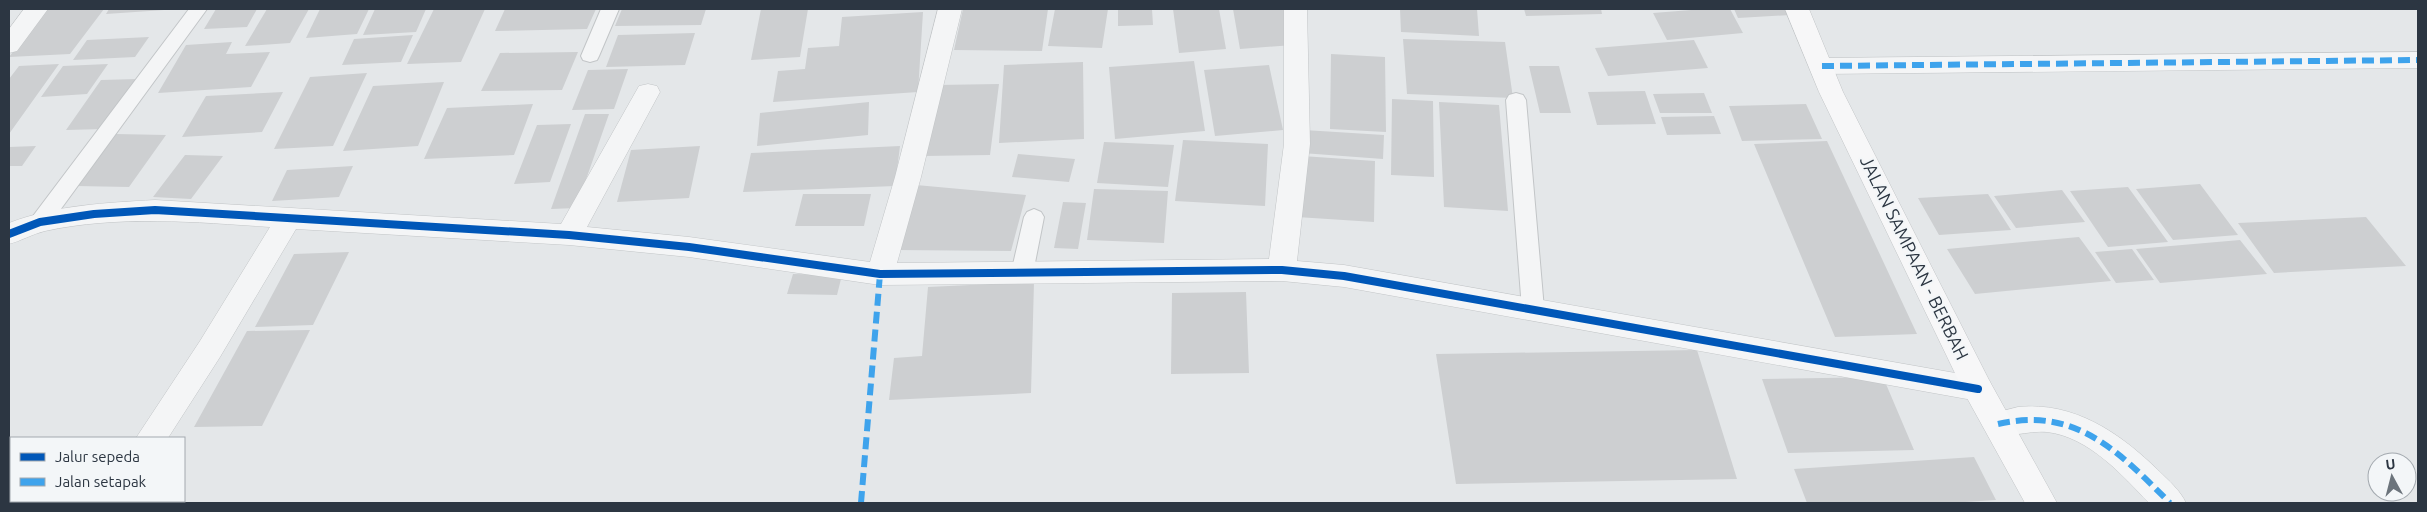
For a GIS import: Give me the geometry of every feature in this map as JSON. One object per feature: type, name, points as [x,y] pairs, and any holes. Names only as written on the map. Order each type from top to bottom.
[{"type":"main road","name":"JALAN SAMPAAN - BERBAH","points":[[1797,9],[1836,101],[1978,389],[2041,503]]},
{"type":"street","points":[[9,45],[36,9]]},
{"type":"street","points":[[880,274],[908,177],[950,9]]},
{"type":"street","points":[[1282,270],[1297,144],[1296,9]]},
{"type":"street","points":[[1822,66],[2418,60]]},
{"type":"street","points":[[569,235],[648,92]]},
{"type":"street","points":[[9,234],[40,222],[94,214],[155,210],[569,235],[689,247],[880,274],[1282,270],[1344,276],[1978,389]]},
{"type":"street","points":[[152,437],[210,349],[288,218]]},
{"type":"street","points":[[1998,424],[2024,419],[2048,419],[2080,429],[2119,452],[2170,503]]},
{"type":"lane","points":[[40,222],[198,9]]},
{"type":"lane","points":[[590,56],[610,9]]},
{"type":"lane","points":[[1516,100],[1533,310]]},
{"type":"lane","points":[[1022,273],[1034,218]]},
{"type":"building","points":[[46,9],[104,9],[70,54],[9,57]]},
{"type":"building","points":[[109,9],[164,9],[164,10],[106,14]]},
{"type":"building","points":[[216,9],[257,9],[247,27],[204,29]]},
{"type":"building","points":[[267,9],[309,9],[290,43],[245,46]]},
{"type":"building","points":[[320,9],[369,9],[357,34],[306,38]]},
{"type":"building","points":[[375,9],[426,9],[416,32],[363,35]]},
{"type":"building","points":[[434,9],[485,9],[461,62],[407,64]]},
{"type":"building","points":[[505,9],[596,9],[587,29],[495,31]]},
{"type":"building","points":[[622,9],[706,9],[701,25],[615,26]]},
{"type":"building","points":[[761,9],[808,9],[800,57],[751,60]]},
{"type":"building","points":[[963,9],[1048,9],[1042,51],[954,50]]},
{"type":"building","points":[[1055,9],[1108,9],[1102,48],[1048,46]]},
{"type":"building","points":[[1118,9],[1152,9],[1153,25],[1118,26]]},
{"type":"building","points":[[1173,9],[1219,9],[1226,49],[1179,53]]},
{"type":"building","points":[[1233,9],[1285,9],[1293,45],[1240,49]]},
{"type":"building","points":[[1400,9],[1477,9],[1479,36],[1401,32]]},
{"type":"building","points":[[1524,9],[1601,9],[1602,14],[1526,16]]},
{"type":"building","points":[[1730,9],[1743,33],[1667,40],[1653,13]]},
{"type":"building","points":[[1734,9],[1786,9],[1790,15],[1738,18]]},
{"type":"building","points":[[923,12],[918,92],[773,102],[778,71],[805,69],[808,48],[839,46],[842,17]]},
{"type":"building","points":[[695,33],[685,65],[606,67],[618,35]]},
{"type":"building","points":[[413,35],[401,62],[342,65],[354,39]]},
{"type":"building","points":[[149,37],[135,57],[73,60],[87,40]]},
{"type":"building","points":[[1403,39],[1505,42],[1513,98],[1407,94]]},
{"type":"building","points":[[1694,40],[1708,68],[1608,76],[1595,48]]},
{"type":"building","points":[[232,42],[226,54],[270,52],[251,87],[158,93],[186,45]]},
{"type":"building","points":[[578,52],[562,90],[481,91],[500,53]]},
{"type":"building","points":[[1331,54],[1385,57],[1386,132],[1330,129]]},
{"type":"building","points":[[1194,61],[1205,131],[1115,139],[1109,67]]},
{"type":"building","points":[[1083,62],[1084,139],[999,143],[1004,65]]},
{"type":"building","points":[[59,64],[9,134],[9,79],[19,66]]},
{"type":"building","points":[[108,64],[87,94],[41,97],[63,66]]},
{"type":"building","points":[[1269,65],[1283,130],[1215,136],[1204,70]]},
{"type":"building","points":[[1529,66],[1559,66],[1571,113],[1540,113]]},
{"type":"building","points":[[628,69],[614,109],[572,110],[588,70]]},
{"type":"building","points":[[367,73],[333,146],[274,149],[310,77]]},
{"type":"building","points":[[137,79],[104,129],[66,130],[101,80]]},
{"type":"building","points":[[444,82],[418,146],[343,151],[373,86]]},
{"type":"building","points":[[999,84],[990,155],[924,156],[937,85]]},
{"type":"building","points":[[1645,91],[1656,124],[1597,125],[1588,92]]},
{"type":"building","points":[[283,92],[262,132],[182,137],[206,96]]},
{"type":"building","points":[[1704,93],[1712,113],[1660,113],[1653,94]]},
{"type":"building","points":[[1392,99],[1433,101],[1434,177],[1391,175]]},
{"type":"building","points":[[869,102],[868,135],[757,146],[760,113]]},
{"type":"building","points":[[1439,102],[1499,105],[1508,211],[1444,207]]},
{"type":"building","points":[[533,104],[514,155],[424,159],[447,108]]},
{"type":"building","points":[[1806,104],[1822,139],[1742,141],[1729,106]]},
{"type":"building","points":[[585,114],[609,114],[576,208],[551,209]]},
{"type":"building","points":[[1714,116],[1721,134],[1667,135],[1661,117]]},
{"type":"building","points":[[571,124],[550,182],[514,184],[537,125]]},
{"type":"building","points":[[1304,130],[1384,135],[1383,159],[1302,153]]},
{"type":"building","points":[[116,134],[166,135],[129,187],[77,186]]},
{"type":"building","points":[[1183,140],[1268,144],[1265,206],[1175,201]]},
{"type":"building","points":[[1827,141],[1917,334],[1835,337],[1754,144]]},
{"type":"building","points":[[1104,142],[1174,145],[1168,187],[1097,183]]},
{"type":"building","points":[[36,146],[22,166],[9,166],[9,147]]},
{"type":"building","points":[[700,146],[689,198],[617,202],[631,150]]},
{"type":"building","points":[[900,146],[895,186],[743,192],[751,153]]},
{"type":"building","points":[[1018,154],[1075,159],[1069,182],[1012,177]]},
{"type":"building","points":[[185,155],[223,156],[191,199],[153,197]]},
{"type":"building","points":[[1302,156],[1375,161],[1374,222],[1297,217]]},
{"type":"building","points":[[353,166],[339,197],[272,201],[287,170]]},
{"type":"building","points":[[2200,184],[2238,235],[2173,240],[2136,189]]},
{"type":"building","points":[[916,185],[1026,195],[1011,251],[895,250]]},
{"type":"building","points":[[2128,187],[2168,242],[2108,247],[2070,191]]},
{"type":"building","points":[[1094,189],[1168,191],[1164,243],[1087,240]]},
{"type":"building","points":[[2062,190],[2085,222],[2016,228],[1994,196]]},
{"type":"building","points":[[803,194],[871,194],[864,226],[795,226]]},
{"type":"building","points":[[1988,194],[2011,230],[1939,235],[1918,198]]},
{"type":"building","points":[[1063,202],[1086,203],[1078,249],[1054,248]]},
{"type":"building","points":[[2366,217],[2406,266],[2274,273],[2238,223]]},
{"type":"building","points":[[2079,237],[2111,281],[1975,294],[1947,249]]},
{"type":"building","points":[[2240,240],[2267,274],[2160,283],[2136,249]]},
{"type":"building","points":[[2132,249],[2154,280],[2116,283],[2095,252]]},
{"type":"building","points":[[349,252],[313,325],[255,327],[294,254]]},
{"type":"building","points":[[793,274],[842,275],[837,295],[787,294]]},
{"type":"building","points":[[1034,282],[1031,393],[889,400],[894,358],[922,356],[928,287]]},
{"type":"building","points":[[1246,292],[1249,373],[1171,374],[1172,293]]},
{"type":"building","points":[[310,330],[262,426],[194,427],[247,331]]},
{"type":"building","points":[[1697,350],[1737,479],[1456,484],[1436,354]]},
{"type":"building","points":[[1883,377],[1914,450],[1788,453],[1762,379]]},
{"type":"building","points":[[1974,457],[1996,500],[1950,503],[1807,503],[1794,469]]},
{"type":"marked path","points":[[1822,66],[2418,60]]},
{"type":"marked path","points":[[861,503],[880,274]]},
{"type":"marked path","points":[[1998,424],[2022,419],[2048,420],[2069,424],[2106,444],[2139,472],[2170,503]]},
{"type":"cycle path","points":[[9,234],[40,222],[94,214],[155,210],[569,235],[689,247],[880,274],[1282,270],[1344,276],[1978,389]]}]
